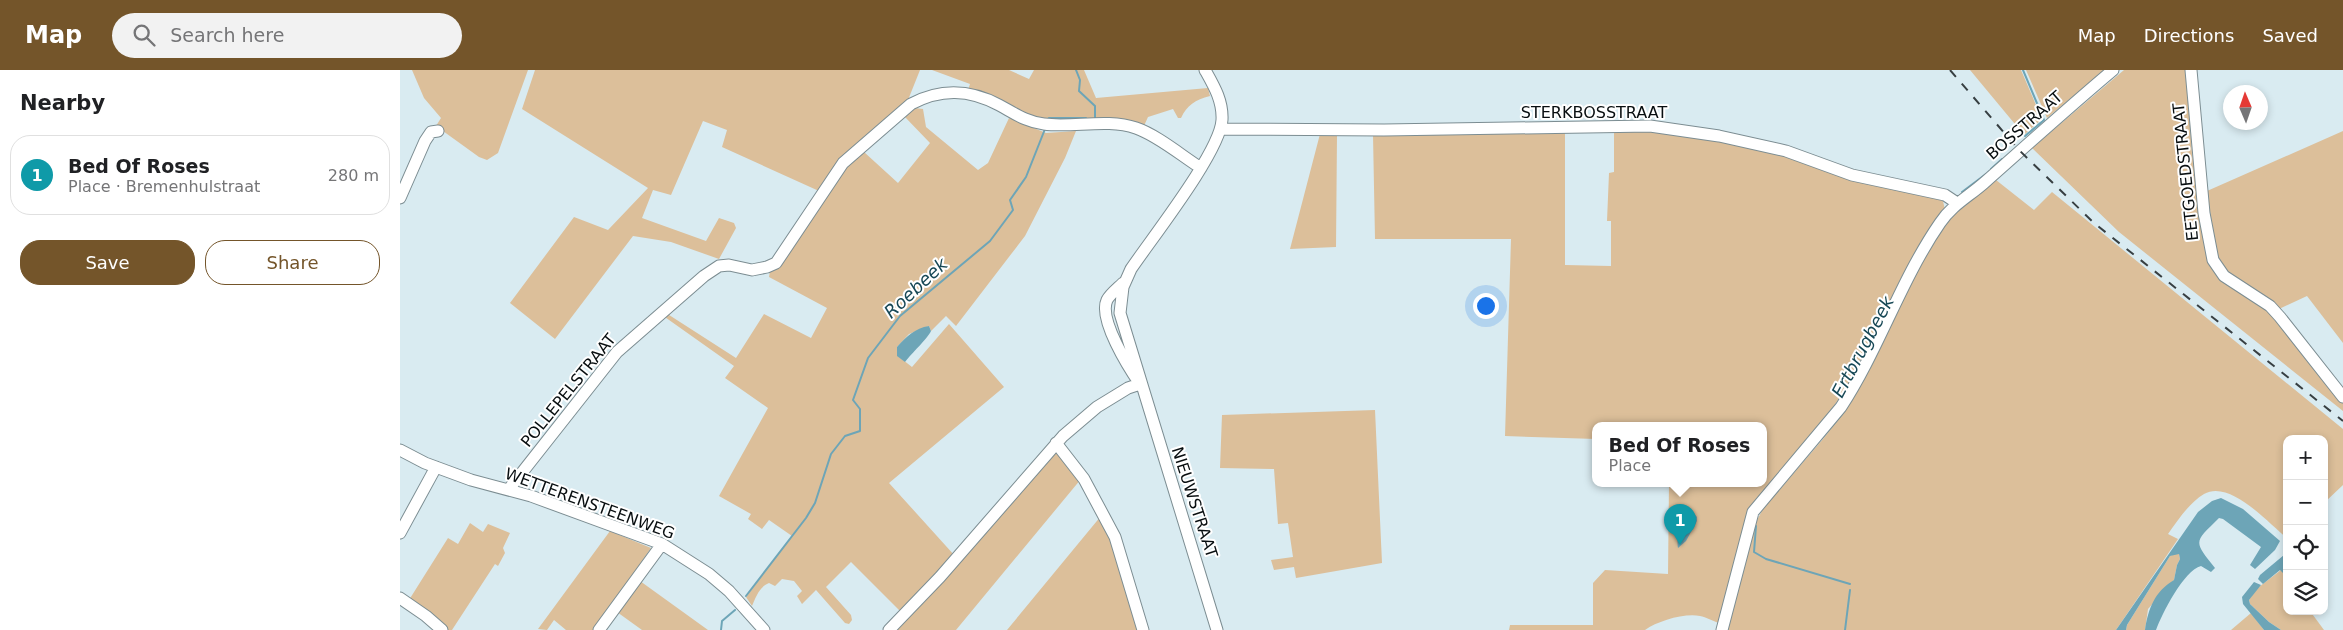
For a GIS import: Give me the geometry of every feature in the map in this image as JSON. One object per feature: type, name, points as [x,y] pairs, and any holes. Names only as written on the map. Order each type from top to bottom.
[{"type":"street","points":[[1206,70],[1222,108],[1221,129]]},
{"type":"street","name":"BOSSTRAAT","points":[[1722,630],[1753,512],[1841,408],[1852,390],[1889,313],[1924,247],[1956,203],[1983,184],[2113,70]]},
{"type":"street","name":"EETGOEDSTRAAT","points":[[2190,70],[2204,213],[2213,260],[2224,276],[2270,306],[2343,397]]},
{"type":"street","name":"POLLEPELSTRAAT","points":[[509,489],[626,343],[704,276],[719,266],[752,270],[776,263],[843,163],[911,104],[922,98],[952,92],[968,93],[998,104],[1027,121],[1046,124],[1094,124],[1135,127],[1201,168]]},
{"type":"street","name":"STERKBOSSTRAAT","points":[[1221,129],[1384,130],[1650,126],[1710,134],[1786,151],[1852,175],[1945,195],[1956,203]]},
{"type":"street","name":"NIEUWSTRAAT","points":[[1217,630],[1140,384],[1120,312],[1123,287],[1131,269],[1201,168],[1221,129]]},
{"type":"street","points":[[400,198],[425,141],[431,132],[438,131]]},
{"type":"street","points":[[889,630],[940,577],[1056,443],[1097,407],[1140,384]]},
{"type":"street","points":[[1056,443],[1084,479],[1115,537],[1143,630]]},
{"type":"street","name":"WETTERENSTEENWEG","points":[[400,450],[436,467],[471,480],[509,489],[662,544],[709,574],[729,591],[764,630]]},
{"type":"street","points":[[400,533],[436,467]]},
{"type":"street","points":[[599,630],[662,544]]},
{"type":"street","points":[[400,598],[442,630]]},
{"type":"shaded area","points":[[412,70],[528,70],[498,153],[487,160],[479,157],[436,126],[441,118],[424,98]]},
{"type":"shaded area","points":[[535,70],[920,70],[908,100],[819,191],[722,147],[727,130],[703,121],[671,195],[653,190],[642,218],[706,241],[719,218],[734,223],[736,228],[719,259],[671,242],[633,236],[555,339],[510,303],[574,217],[608,230],[648,188],[522,109]]},
{"type":"shaded area","points":[[932,70],[1009,70],[1029,79],[1034,70],[1084,70],[1096,98],[1208,88],[1210,96],[1192,104],[1181,118],[1178,118],[1173,109],[1148,117],[1143,128],[1043,121],[968,90],[970,84]]},
{"type":"shaded area","points":[[1970,70],[2021,70],[2042,119],[2024,135]]},
{"type":"shaded area","points":[[2026,70],[2105,70],[2047,118]]},
{"type":"shaded area","points":[[2124,70],[2186,70],[2192,153],[2207,255],[2263,305],[2343,400],[2343,411],[2119,232],[2032,148]]},
{"type":"shaded area","points":[[915,108],[923,109],[926,127],[978,170],[988,163],[1009,118],[1046,133],[1076,131],[1065,158],[1025,236],[956,326],[946,316],[931,331],[929,326],[909,334],[897,347],[898,356],[912,367],[949,324],[1004,387],[889,483],[955,556],[902,613],[851,562],[826,587],[851,615],[852,620],[849,624],[845,623],[816,590],[802,604],[797,596],[802,591],[794,581],[782,579],[775,586],[769,583],[758,593],[752,606],[746,597],[792,536],[769,520],[762,529],[748,519],[751,514],[719,496],[768,408],[725,378],[734,366],[662,315],[666,313],[736,358],[764,314],[811,338],[827,308],[769,277],[770,271],[842,171],[864,152],[898,183],[930,143],[904,116]]},
{"type":"shaded area","points":[[1614,130],[1697,136],[1766,149],[1937,198],[1943,201],[1945,210],[1896,290],[1847,387],[1820,426],[1759,497],[1719,623],[1694,615],[1671,618],[1645,630],[1509,630],[1510,625],[1593,625],[1593,583],[1605,570],[1668,574],[1669,487],[1767,487],[1767,422],[1592,422],[1592,439],[1505,436],[1511,239],[1375,239],[1373,135],[1565,132],[1565,265],[1611,266],[1611,221],[1607,221],[1609,173],[1614,172]]},
{"type":"shaded area","points":[[2343,131],[2343,343],[2307,296],[2279,309],[2227,272],[2217,258],[2207,191]]},
{"type":"shaded area","points":[[1320,134],[1337,135],[1336,247],[1290,249]]},
{"type":"shaded area","points":[[1996,180],[2034,210],[2052,192],[2343,429],[2343,485],[2328,499],[2328,435],[2283,435],[2283,535],[2237,497],[2225,492],[2214,491],[2204,494],[2189,507],[2168,534],[2178,539],[2116,630],[1728,630],[1757,520],[1763,509],[1823,439],[1852,401],[1935,237],[1951,217]]},
{"type":"shaded area","points":[[1375,410],[1382,563],[1296,578],[1294,567],[1274,570],[1271,560],[1293,557],[1288,523],[1278,524],[1274,469],[1220,468],[1222,415]]},
{"type":"shaded area","points":[[1055,448],[1081,479],[956,630],[895,630]]},
{"type":"shaded area","points":[[1101,516],[1114,541],[1141,630],[1007,630]]},
{"type":"shaded area","points":[[470,523],[483,532],[488,524],[510,533],[503,548],[505,553],[498,566],[495,564],[452,630],[448,630],[443,624],[409,600],[448,538],[458,544]]},
{"type":"shaded area","points":[[610,531],[651,548],[595,630],[566,630],[554,620],[547,630],[538,629]]},
{"type":"shaded area","points":[[2179,554],[2180,559],[2174,580],[2148,609],[2145,630],[2126,630],[2127,625],[2170,556]]},
{"type":"shaded area","points":[[2281,570],[2283,572],[2283,615],[2313,615],[2324,630],[2281,630],[2269,622],[2250,604],[2249,600],[2255,590]]},
{"type":"shaded area","points":[[640,581],[708,630],[642,630],[617,612]]},
{"type":"shaded area","points":[[2251,613],[2264,630],[2231,630]]},
{"type":"water","points":[[929,326],[931,331],[929,334],[905,362],[897,356],[897,347],[904,340],[915,331]]},
{"type":"water","points":[[2221,498],[2243,509],[2280,541],[2275,550],[2255,569],[2250,565],[2261,547],[2219,518],[2205,532],[2199,542],[2203,552],[2215,568],[2211,572],[2201,566],[2194,569],[2174,594],[2156,630],[2145,630],[2150,608],[2157,595],[2167,584],[2174,580],[2180,559],[2179,554],[2170,556],[2127,625],[2126,630],[2116,630],[2198,512],[2212,501]]},
{"type":"water","points":[[1693,512],[1697,517],[1697,521],[1686,541],[1678,548],[1681,524],[1688,513]]},
{"type":"water","points":[[2283,556],[2283,573],[2280,570],[2263,584],[2258,579],[2260,575]]},
{"type":"water","points":[[2254,582],[2261,585],[2249,600],[2250,604],[2269,622],[2281,630],[2264,630],[2243,604],[2242,597]]},
{"type":"waterway","name":"Roebeek","points":[[1076,70],[1080,80],[1079,91],[1095,106],[1095,119]]},
{"type":"waterway","name":"Ertbrugbeek","points":[[2023,70],[2044,120],[2025,136]]},
{"type":"waterway","name":"Roebeek","points":[[1047,120],[1049,118],[1086,118]]},
{"type":"waterway","name":"Roebeek","points":[[746,596],[806,518],[815,503],[831,454],[845,436],[860,431],[860,409],[853,400],[868,358],[900,316],[990,241],[1013,210],[1010,200],[1026,177],[1045,129]]},
{"type":"waterway","points":[[1991,169],[2002,159]]},
{"type":"waterway","points":[[1962,192],[1986,174]]},
{"type":"waterway","name":"Ertbrugbeek","points":[[1821,439],[1842,414]]},
{"type":"waterway","points":[[1756,526],[1754,552],[1766,559],[1850,584]]},
{"type":"waterway","name":"Ertbrugbeek","points":[[1845,630],[1850,590]]},
{"type":"waterway","name":"Roebeek","points":[[721,630],[722,621],[735,610]]},
{"type":"railway","points":[[1950,70],[2019,150],[2094,223],[2343,421]]},
{"type":"place","name":"Bed Of Roses","points":[[1680,545]]}]
